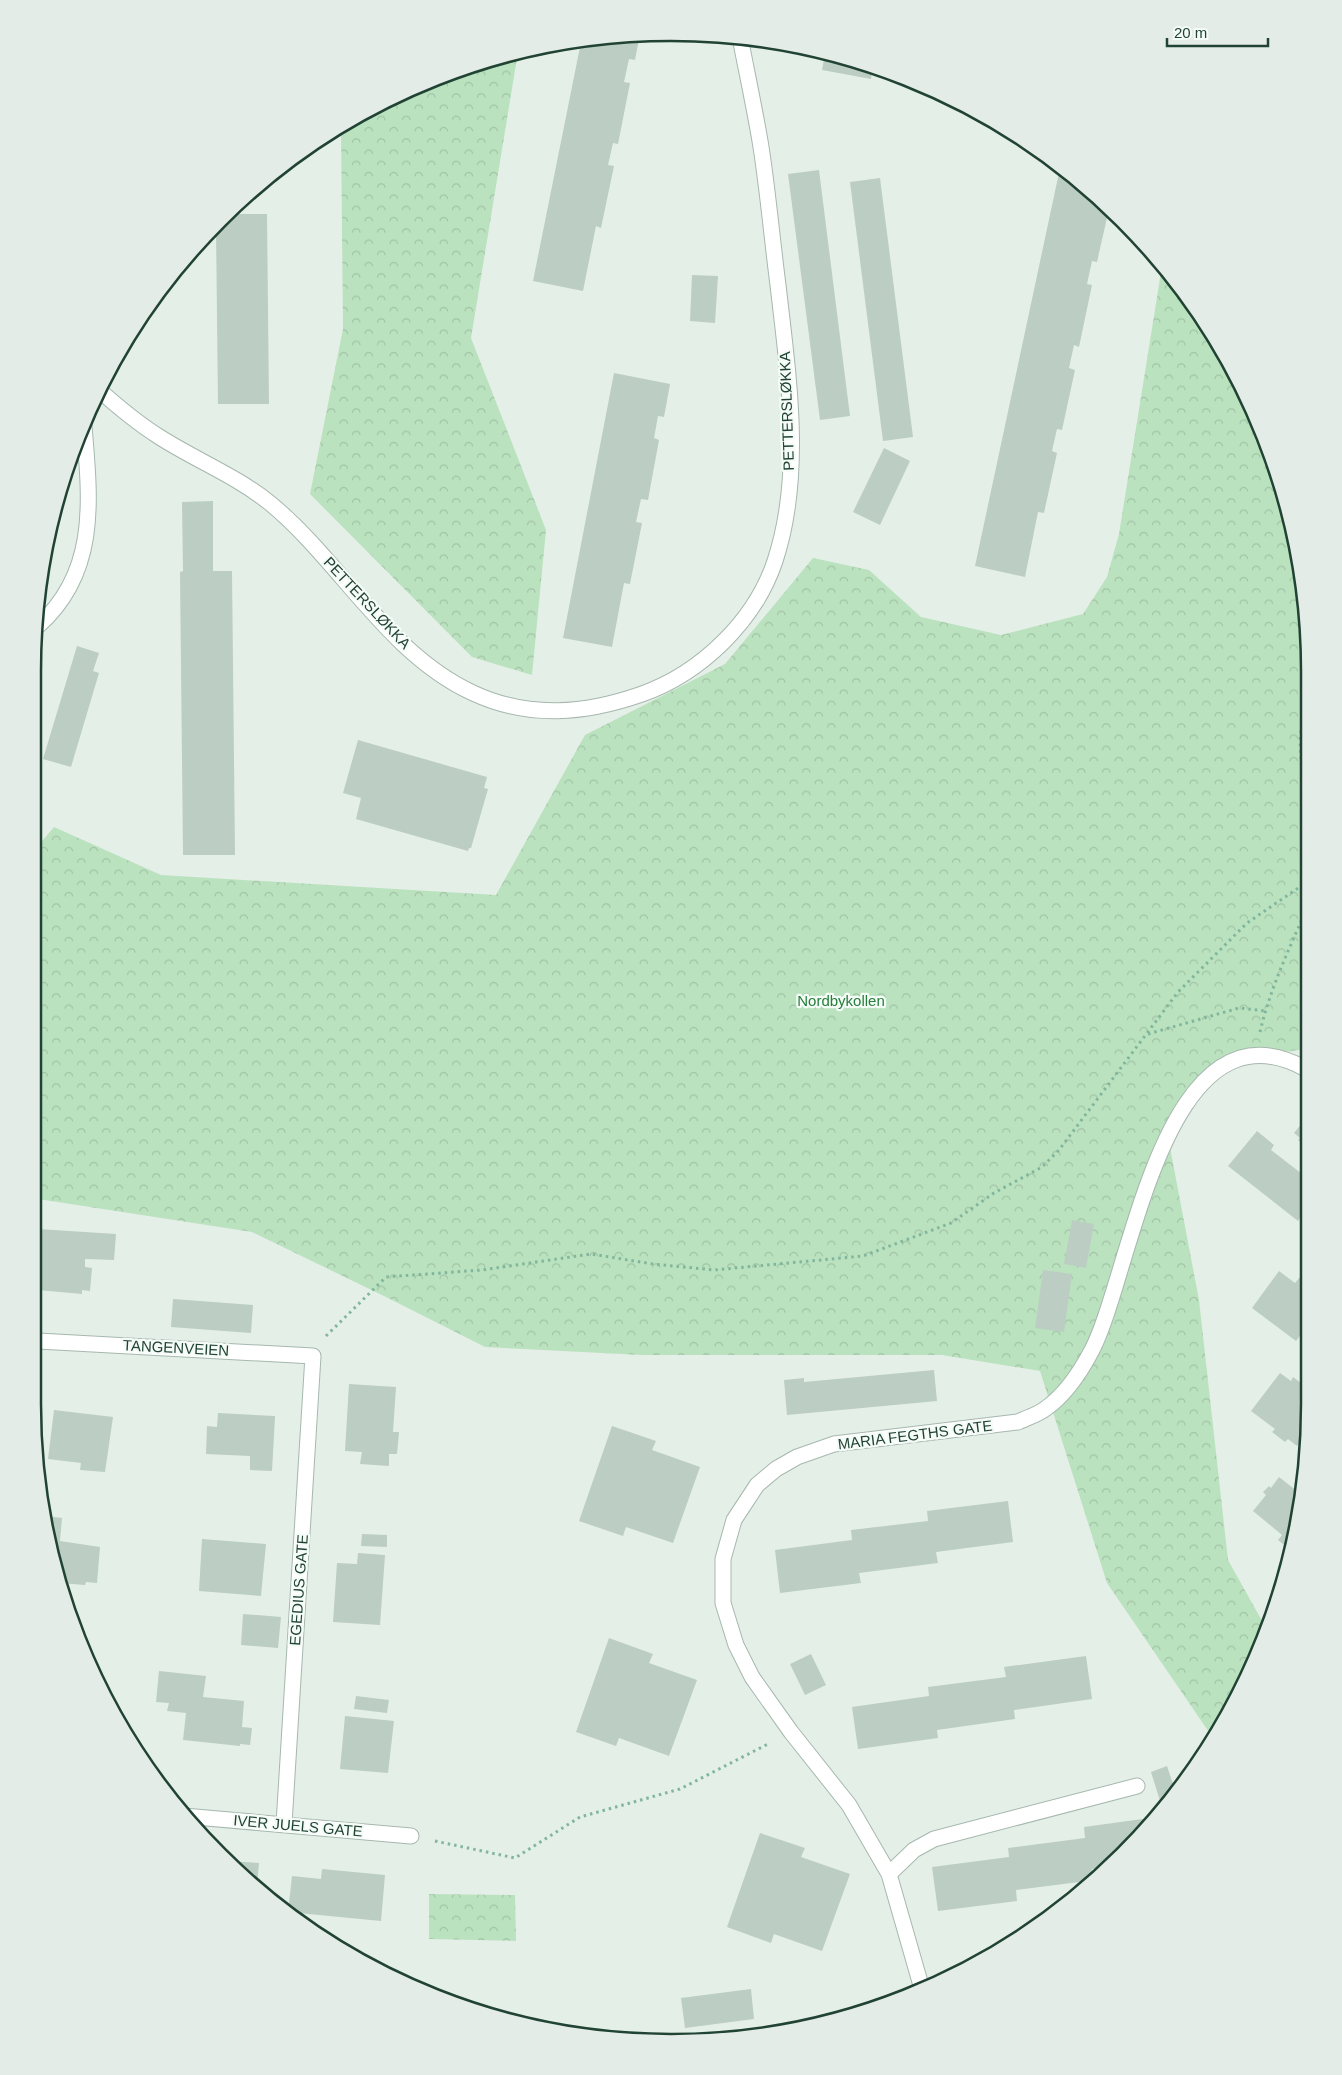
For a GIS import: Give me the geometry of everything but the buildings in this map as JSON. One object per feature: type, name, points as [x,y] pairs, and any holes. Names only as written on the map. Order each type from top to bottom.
[{"type":"street","name":"PETTERSLØKKA","points":[[105,395],[129,416],[159,437],[234,478],[273,506],[306,537],[397,638],[438,673],[473,693],[518,708],[563,711],[606,706],[657,688],[692,668],[729,636],[754,603],[775,563],[784,522],[791,465],[786,356],[761,148],[742,46]]},
{"type":"street","points":[[44,619],[64,596],[80,565],[83,552],[90,518],[85,441]]},
{"type":"street","name":"MARIA FEGTHS GATE","points":[[920,1982],[889,1874],[849,1804],[791,1732],[752,1677],[736,1645],[723,1603],[723,1559],[734,1520],[757,1485],[776,1469],[797,1457],[834,1444],[1018,1422],[1045,1409],[1072,1381],[1092,1350],[1106,1314],[1134,1217],[1168,1137],[1185,1107],[1209,1076],[1233,1059],[1255,1055],[1270,1055],[1289,1060],[1301,1066]]},
{"type":"street","name":"TANGENVEIEN","points":[[41,1341],[313,1356]]},
{"type":"street","name":"EGEDIUS GATE","points":[[284,1824],[313,1356]]},
{"type":"street","points":[[889,1874],[914,1850],[934,1839],[1137,1786]]},
{"type":"street","name":"IVER JUELS GATE","points":[[196,1817],[411,1836]]},
{"type":"path","points":[[1301,730],[1301,758]]},
{"type":"path","points":[[313,1356],[330,1331],[386,1277],[482,1270],[591,1254],[653,1264],[714,1270],[863,1256],[910,1240],[951,1223],[994,1193],[1042,1166],[1059,1150],[1178,992],[1247,923],[1301,886]]},
{"type":"path","points":[[1255,1055],[1265,1011],[1301,923]]},
{"type":"path","points":[[1148,1034],[1239,1008],[1265,1011]]},
{"type":"path","points":[[411,1836],[515,1858],[580,1817],[680,1789],[791,1732]]},
{"type":"green space","points":[[517,61],[471,338],[546,530],[532,675],[472,657],[310,494],[343,329],[341,135],[392,106],[430,89]]},
{"type":"green space","name":"Nordbykollen","points":[[1160,276],[1195,321],[1236,392],[1253,430],[1267,469],[1289,548],[1299,630],[1301,671],[1301,1050],[1233,1059],[1168,1137],[1199,1300],[1228,1560],[1262,1620],[1236,1683],[1209,1731],[1107,1583],[1040,1371],[942,1355],[641,1355],[485,1347],[252,1232],[41,1199],[41,842],[54,827],[161,875],[496,895],[585,735],[725,664],[813,558],[869,570],[921,617],[1001,635],[1083,614],[1107,577],[1119,534]]},
{"type":"green space","points":[[429,1894],[515,1895],[516,1941],[429,1939]]}]
